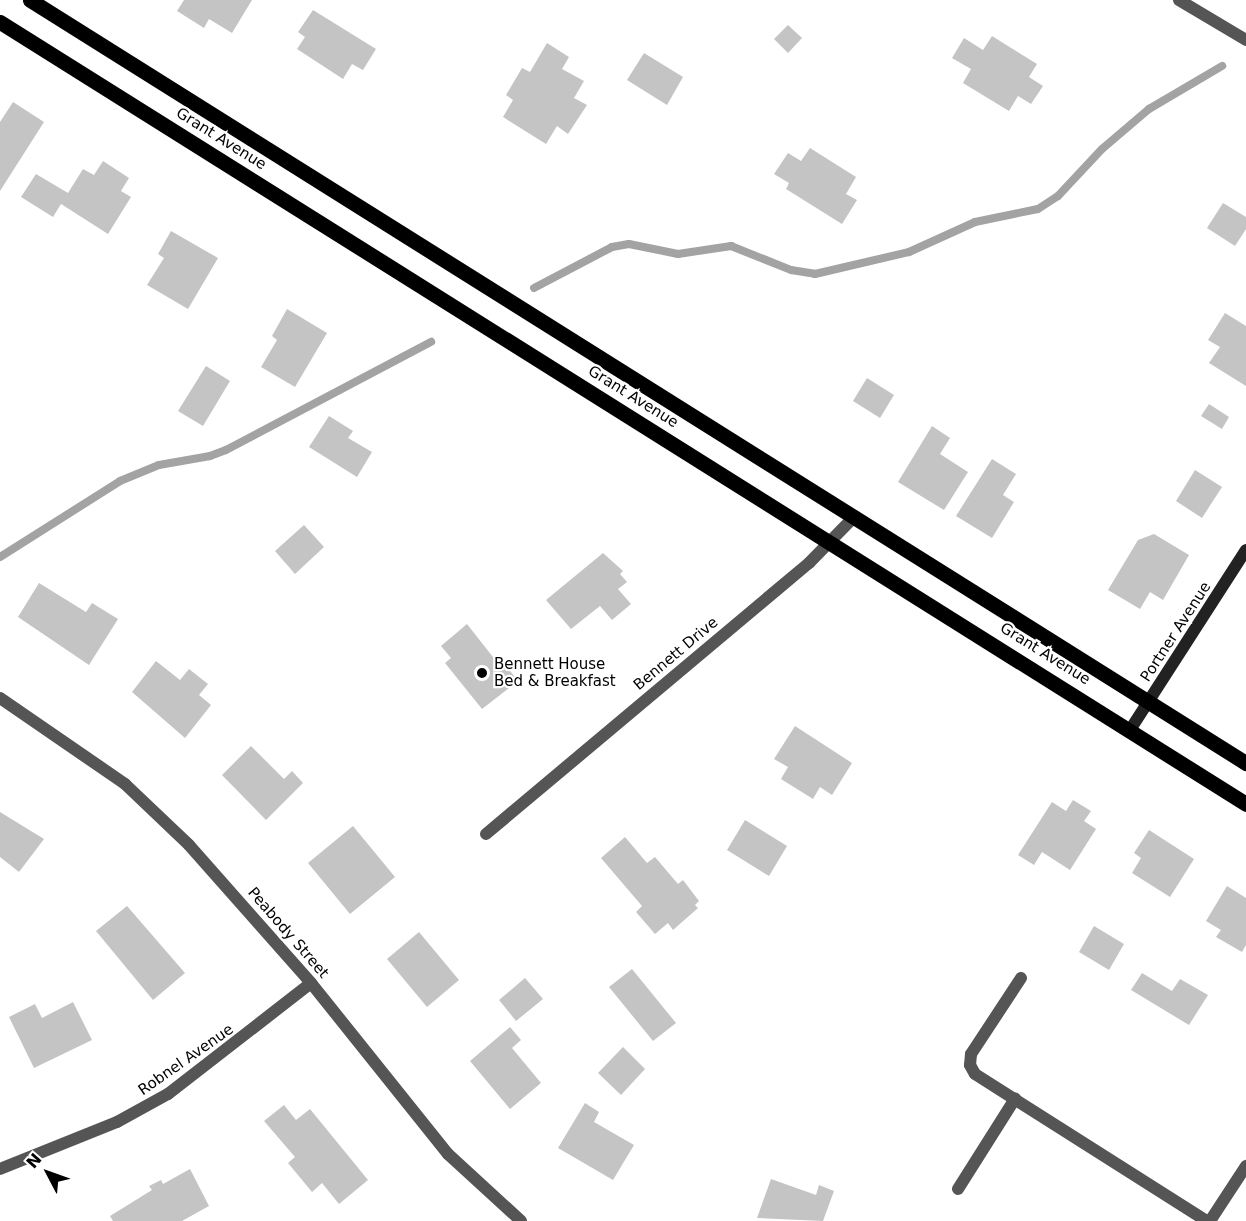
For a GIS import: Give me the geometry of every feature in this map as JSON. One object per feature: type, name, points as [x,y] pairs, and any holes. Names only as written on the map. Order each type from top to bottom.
[{"type":"main road","name":"Grant Avenue","points":[[30,0],[1246,763]]},
{"type":"main road","name":"Grant Avenue","points":[[0,22],[1246,804]]},
{"type":"street","points":[[1179,0],[1246,40]]},
{"type":"street","name":"Bennett Drive","points":[[486,834],[830,542],[854,518]]},
{"type":"street","name":"Portner Avenue","points":[[1130,730],[1246,550]]},
{"type":"street","name":"Peabody Street","points":[[0,698],[125,784],[157,814],[311,983],[448,1154],[522,1221]]},
{"type":"street","points":[[1021,978],[971,1054],[970,1065],[975,1074],[1209,1221],[1246,1166]]},
{"type":"street","name":"Robnel Avenue","points":[[0,1169],[87,1136],[168,1094],[311,983]]},
{"type":"street","points":[[958,1190],[1015,1100]]},
{"type":"building","points":[[184,0],[252,0],[232,33],[209,19],[204,28],[177,11]]},
{"type":"building","points":[[313,10],[376,49],[363,70],[352,64],[343,79],[297,49],[305,37],[298,32]]},
{"type":"building","points":[[788,25],[802,38],[788,53],[774,39]]},
{"type":"building","points":[[992,36],[1037,64],[1029,77],[1043,86],[1031,104],[1018,96],[1009,111],[963,83],[971,69],[952,58],[964,38],[983,50]]},
{"type":"building","points":[[547,43],[569,57],[562,69],[584,81],[574,98],[587,105],[568,134],[557,126],[546,144],[503,117],[513,100],[506,95],[522,68],[530,72]]},
{"type":"building","points":[[644,53],[683,77],[667,105],[627,80]]},
{"type":"building","points":[[13,102],[44,122],[0,191],[0,122]]},
{"type":"building","points":[[810,148],[856,177],[846,194],[857,200],[842,224],[786,189],[789,183],[774,174],[788,153],[801,161]]},
{"type":"building","points":[[103,161],[129,178],[121,191],[131,197],[108,234],[61,204],[53,217],[21,197],[36,174],[68,193],[83,169],[94,175]]},
{"type":"building","points":[[1223,203],[1246,217],[1246,229],[1235,246],[1207,228]]},
{"type":"building","points":[[171,231],[218,258],[188,309],[147,285],[164,258],[158,254]]},
{"type":"building","points":[[287,309],[327,333],[295,387],[261,367],[277,340],[272,336]]},
{"type":"building","points":[[1225,313],[1246,326],[1246,386],[1209,363],[1220,347],[1208,340]]},
{"type":"building","points":[[206,366],[230,381],[203,426],[178,411]]},
{"type":"building","points":[[867,378],[894,395],[880,418],[853,401]]},
{"type":"building","points":[[1209,404],[1229,417],[1222,429],[1201,416]]},
{"type":"building","points":[[329,416],[353,431],[348,438],[372,452],[357,477],[309,447]]},
{"type":"building","points":[[932,426],[950,438],[940,454],[968,472],[944,510],[898,482]]},
{"type":"building","points":[[992,459],[1016,474],[1003,495],[1014,502],[992,538],[956,516]]},
{"type":"building","points":[[1195,470],[1222,487],[1202,518],[1176,501]]},
{"type":"building","points":[[304,525],[324,547],[295,574],[275,551]]},
{"type":"building","points":[[1154,534],[1189,555],[1163,600],[1150,592],[1140,609],[1108,590],[1138,540]]},
{"type":"building","points":[[603,553],[623,571],[620,574],[627,582],[618,589],[631,604],[612,620],[600,606],[571,629],[546,600]]},
{"type":"building","points":[[39,583],[86,612],[92,603],[118,619],[89,665],[18,617]]},
{"type":"building","name":"Bennett House Bed & Breakfast","points":[[467,624],[500,666],[504,663],[518,681],[482,709],[445,663],[451,658],[441,646]]},
{"type":"building","points":[[156,661],[180,680],[189,669],[208,684],[199,695],[211,705],[185,738],[132,692]]},
{"type":"building","points":[[795,726],[852,763],[832,795],[820,787],[813,799],[781,779],[788,767],[774,759]]},
{"type":"building","points":[[251,746],[284,779],[292,771],[303,783],[266,820],[222,775]]},
{"type":"building","points":[[1073,800],[1091,811],[1084,821],[1096,829],[1070,870],[1042,852],[1034,865],[1018,855],[1052,802],[1066,811]]},
{"type":"building","points":[[0,812],[44,839],[19,872],[0,857]]},
{"type":"building","points":[[745,820],[787,846],[769,876],[727,850]]},
{"type":"building","points":[[353,826],[395,877],[350,914],[308,863]]},
{"type":"building","points":[[1149,830],[1194,859],[1170,897],[1132,873],[1141,858],[1134,853]]},
{"type":"building","points":[[625,837],[647,863],[655,857],[678,884],[683,880],[699,901],[695,905],[698,908],[673,930],[668,923],[655,934],[636,912],[642,906],[601,858]]},
{"type":"building","points":[[1227,886],[1246,898],[1246,945],[1242,952],[1216,937],[1221,930],[1206,921]]},
{"type":"building","points":[[127,906],[185,973],[153,1000],[96,931]]},
{"type":"building","points":[[1094,926],[1124,944],[1109,970],[1079,952]]},
{"type":"building","points":[[419,932],[459,980],[427,1007],[387,959]]},
{"type":"building","points":[[632,969],[676,1023],[653,1041],[609,987]]},
{"type":"building","points":[[1142,973],[1172,991],[1180,979],[1208,995],[1189,1025],[1131,990]]},
{"type":"building","points":[[525,978],[543,999],[516,1021],[499,1000]]},
{"type":"building","points":[[73,1002],[92,1040],[34,1068],[9,1017],[35,1004],[42,1018]]},
{"type":"building","points":[[510,1027],[521,1040],[512,1048],[541,1083],[510,1109],[470,1061]]},
{"type":"building","points":[[623,1047],[645,1069],[621,1095],[598,1073]]},
{"type":"building","points":[[585,1103],[599,1112],[594,1122],[634,1145],[613,1180],[558,1148]]},
{"type":"building","points":[[284,1105],[296,1120],[310,1109],[368,1180],[339,1204],[322,1183],[312,1192],[288,1163],[295,1157],[264,1121]]},
{"type":"building","points":[[190,1169],[209,1206],[182,1221],[113,1221],[110,1216],[152,1190],[149,1186],[161,1180],[163,1184]]},
{"type":"building","points":[[771,1179],[816,1195],[819,1185],[834,1191],[823,1221],[757,1218]]},
{"type":"waterway","points":[[534,288],[612,247],[629,244],[678,254],[731,246],[791,270],[815,274],[909,252],[975,222],[1038,209],[1058,196],[1102,149],[1149,109],[1222,66]]},
{"type":"waterway","points":[[0,557],[120,481],[159,465],[210,456],[226,450],[431,342]]},
{"type":"place","name":"Bennett House Bed & Breakfast","points":[[482,673]]}]
